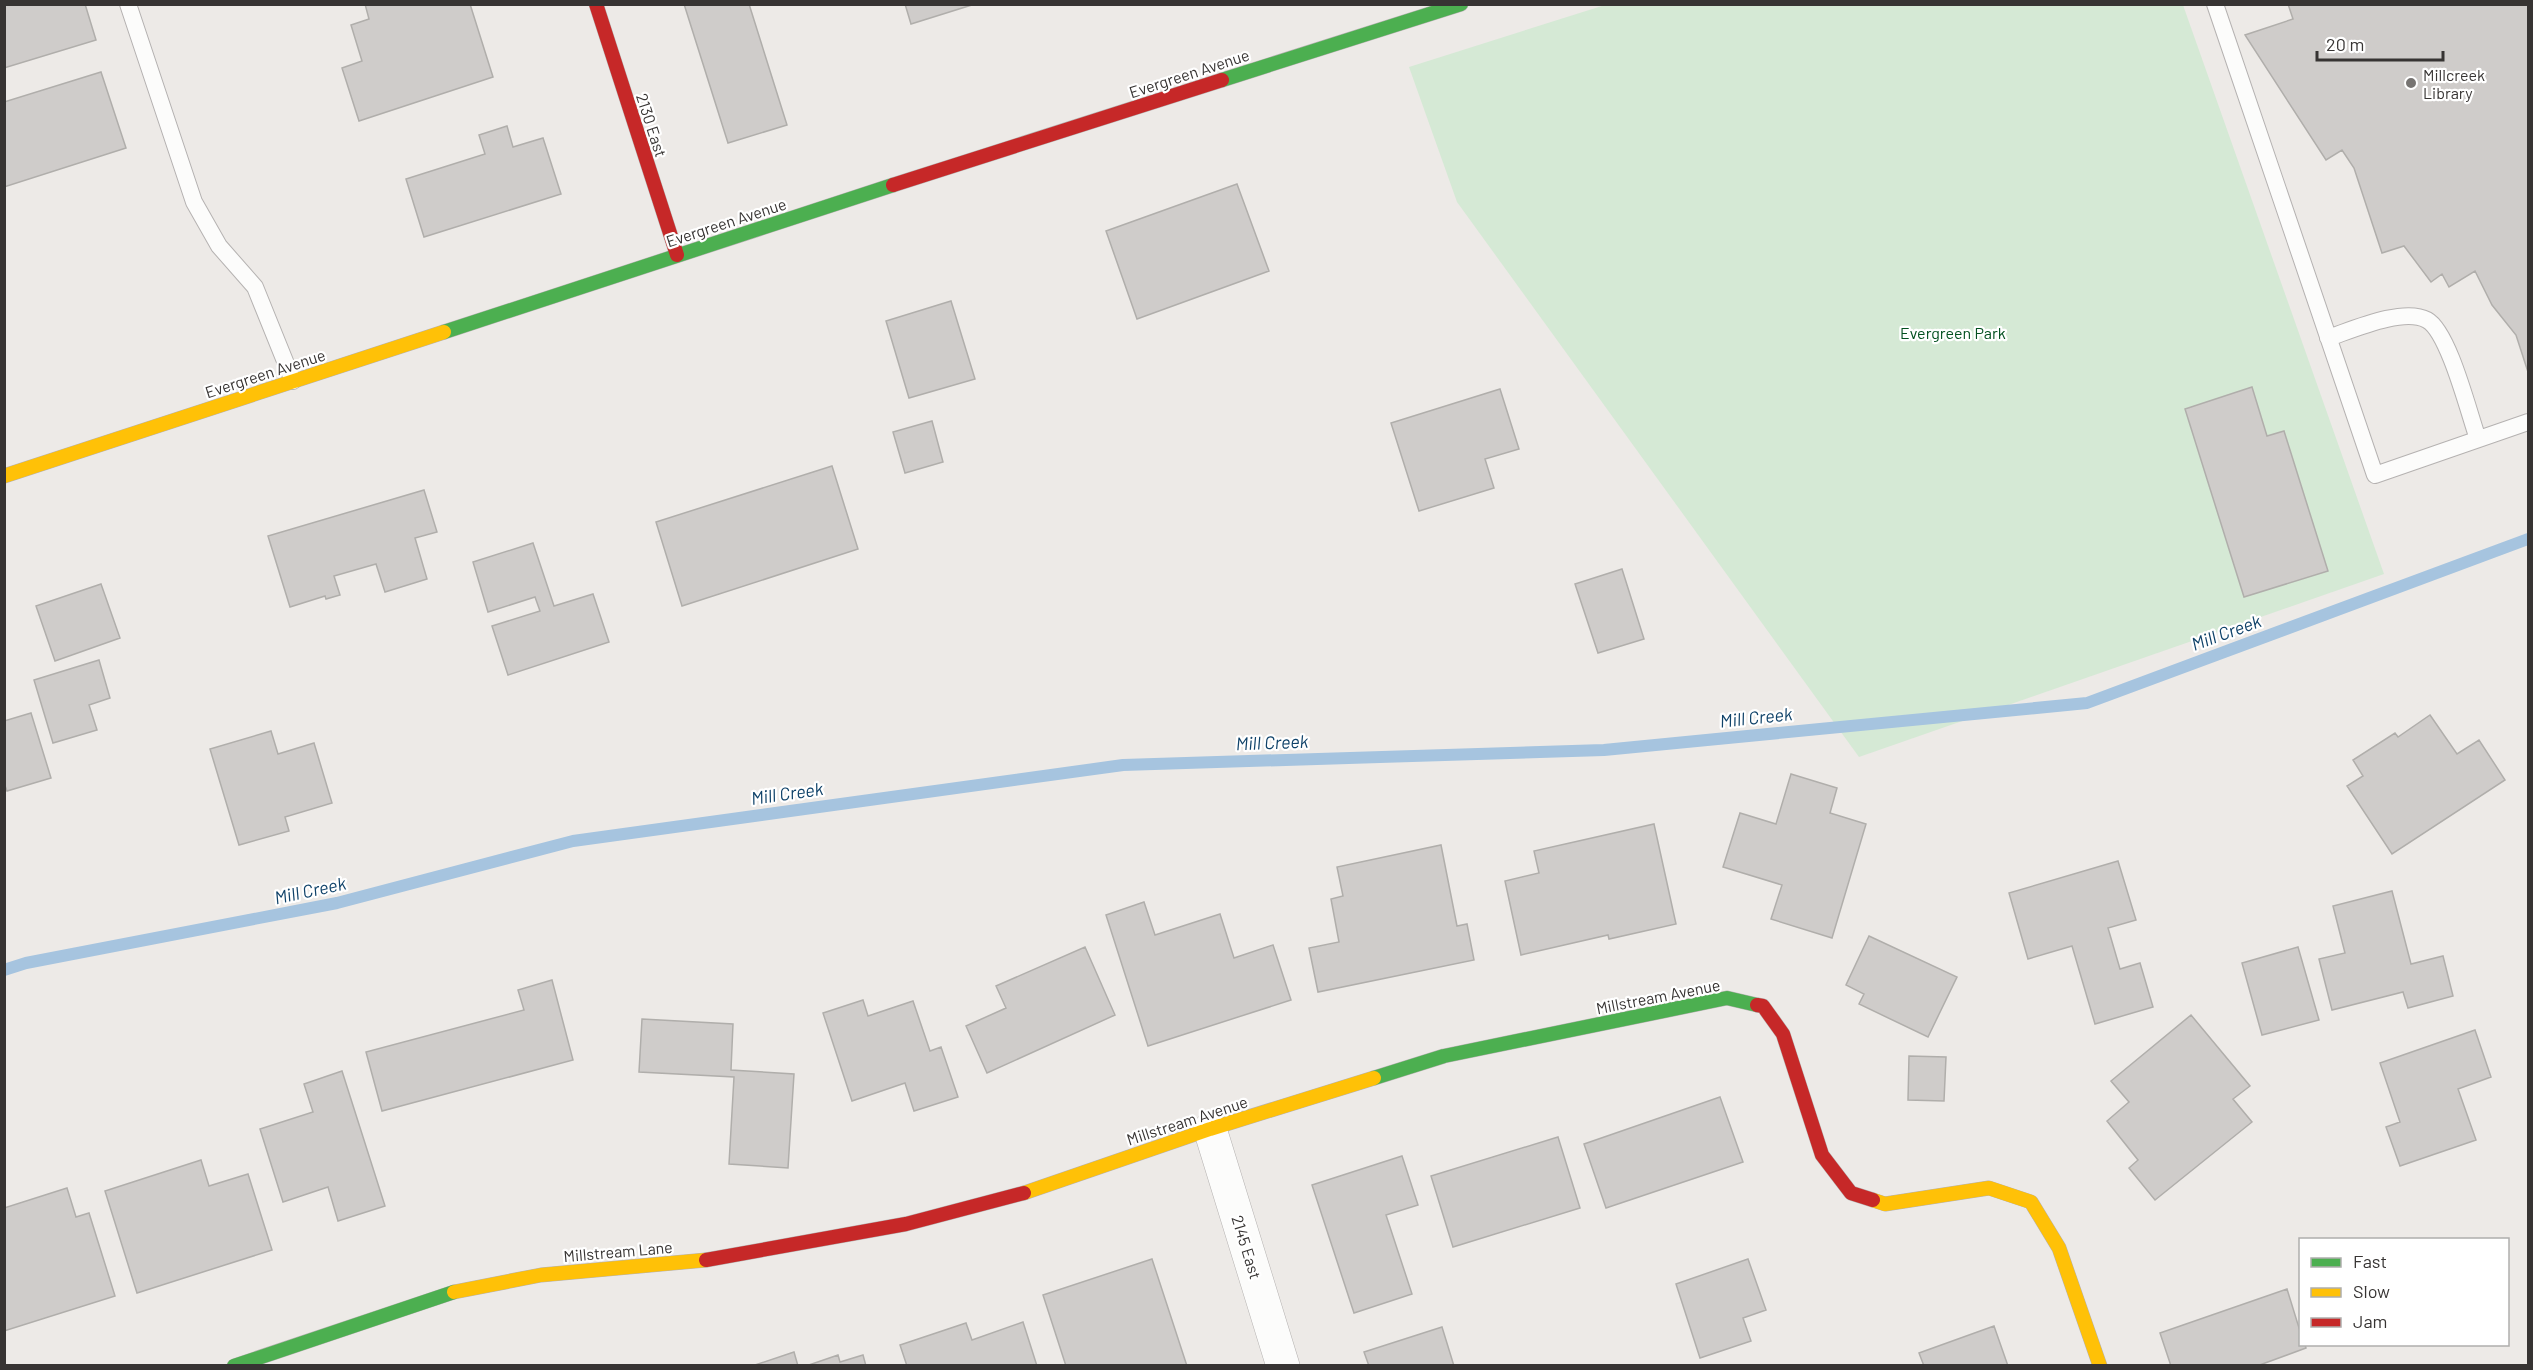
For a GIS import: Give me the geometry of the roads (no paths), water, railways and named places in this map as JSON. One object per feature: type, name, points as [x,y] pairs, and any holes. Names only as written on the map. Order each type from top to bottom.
[{"type":"street","name":"2130 East","points":[[596,4],[677,255]]},
{"type":"street","name":"Evergreen Avenue","points":[[4,476],[677,255],[1461,4]]},
{"type":"street","name":"Millstream Avenue","points":[[1012,1197],[1210,1129],[1444,1056],[1727,998],[1763,1006],[1783,1034],[1822,1155],[1851,1193],[1886,1204],[1989,1188],[2031,1203],[2060,1248],[2100,1365]]},
{"type":"street","name":"2145 East","points":[[1210,1129],[1283,1365]]},
{"type":"street","name":"Millstream Lane","points":[[234,1365],[464,1289],[541,1275],[717,1258],[906,1224],[1012,1197]]},
{"type":"lane","points":[[128,4],[194,202],[219,246],[255,287],[294,381]]},
{"type":"lane","points":[[2215,4],[2375,475],[2529,422]]},
{"type":"lane","points":[[2328,338],[2378,321],[2407,316],[2427,320],[2444,338],[2478,439]]},
{"type":"waterway","name":"Mill Creek","points":[[4,970],[26,963],[337,903],[573,841],[1123,765],[1604,750],[2087,703],[2528,539]]},
{"type":"place","name":"Millcreek Library","points":[[2411,83]]},
{"type":"park label","name":"Evergreen Park","points":[[1953,332]]}]
